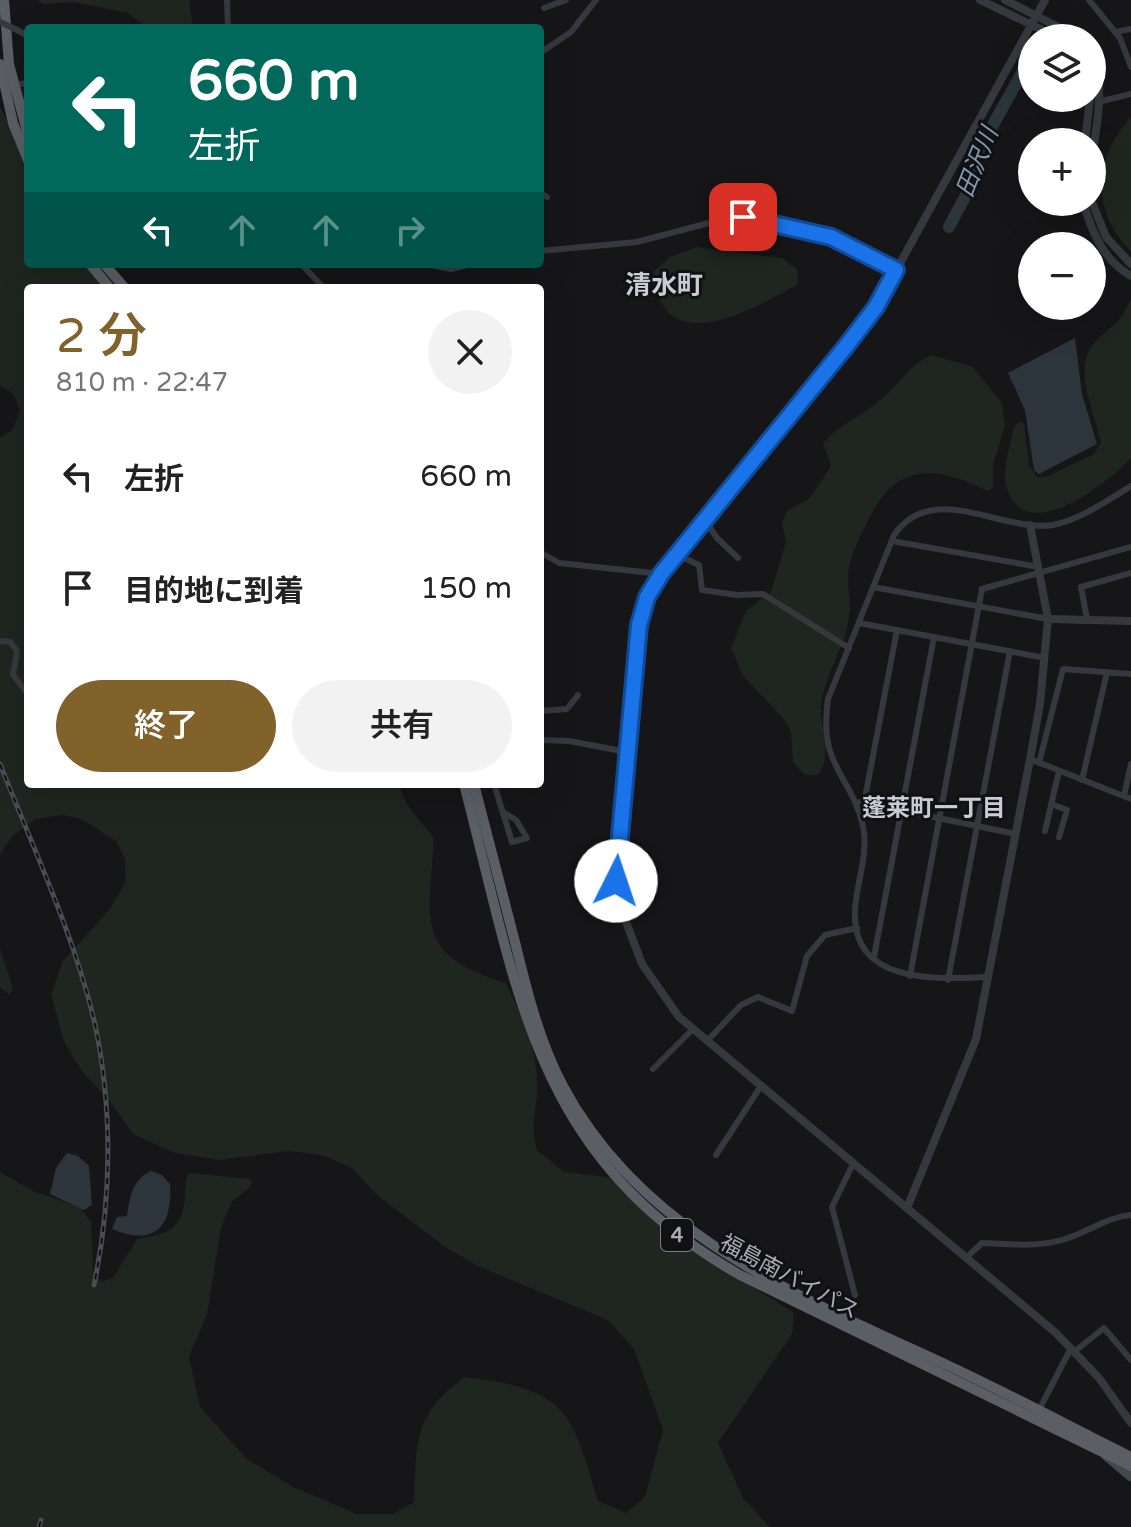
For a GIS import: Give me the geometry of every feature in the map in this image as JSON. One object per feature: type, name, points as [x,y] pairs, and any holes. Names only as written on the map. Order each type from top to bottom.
[{"type":"highway","points":[[4,0],[6,87],[24,126]]},
{"type":"highway","points":[[0,64],[13,123],[24,150]]},
{"type":"highway","points":[[93,268],[107,284]]},
{"type":"highway","points":[[108,268],[122,284]]},
{"type":"highway","name":"福島南バイパス","points":[[465,788],[525,1018],[539,1057],[577,1128],[620,1182],[660,1222],[730,1269],[801,1308],[1131,1466]]},
{"type":"highway","name":"福島南バイパス","points":[[475,788],[546,1049],[583,1120],[626,1175],[690,1232],[747,1267],[807,1300],[1040,1408],[1129,1456]]},
{"type":"main road","points":[[1099,1450],[1131,1477]]},
{"type":"street","points":[[227,0],[228,24]]},
{"type":"street","points":[[544,8],[566,0]]},
{"type":"street","points":[[544,50],[571,32],[596,0]]},
{"type":"street","points":[[980,0],[1030,24],[1045,0]]},
{"type":"street","points":[[1005,0],[1054,24]]},
{"type":"street","points":[[1089,0],[1115,32],[1131,67]]},
{"type":"street","points":[[0,22],[24,34]]},
{"type":"street","points":[[1115,32],[1131,29]]},
{"type":"street","points":[[1018,46],[876,307],[676,554],[647,597],[639,625],[627,752],[616,881],[618,908],[650,980],[693,1029],[1073,1349],[1131,1423]]},
{"type":"street","points":[[1106,98],[1131,94]]},
{"type":"street","points":[[1088,216],[1099,244],[1111,261],[1131,276]]},
{"type":"street","points":[[1098,216],[1106,237],[1131,264]]},
{"type":"street","points":[[544,251],[648,240],[720,220],[748,217],[831,237],[896,270]]},
{"type":"street","points":[[305,268],[320,284]]},
{"type":"street","points":[[989,977],[948,980],[910,976],[885,966],[874,957],[857,928],[854,913],[865,845],[863,827],[834,768],[825,726],[828,699],[892,541],[909,519],[938,508],[1030,525],[1063,522],[1131,486]]},
{"type":"street","points":[[704,519],[717,538],[738,558]]},
{"type":"street","points":[[1030,525],[1048,619],[1035,761]]},
{"type":"street","points":[[892,541],[1039,570]]},
{"type":"street","points":[[910,976],[982,589],[1039,570],[1131,547]]},
{"type":"street","points":[[544,554],[559,563],[661,574]]},
{"type":"street","points":[[676,554],[699,565],[702,590],[737,595],[763,594],[849,648]]},
{"type":"street","points":[[1087,619],[1081,587],[1131,573]]},
{"type":"street","points":[[873,587],[1048,619],[1131,621]]},
{"type":"street","points":[[859,623],[1045,658]]},
{"type":"street","points":[[864,803],[897,630]]},
{"type":"street","points":[[874,957],[934,637]]},
{"type":"street","points":[[0,641],[10,642],[17,651],[13,675],[24,689]]},
{"type":"street","points":[[948,980],[1010,651]]},
{"type":"street","points":[[907,1208],[967,1066],[989,977],[1016,834],[1063,669],[1131,674]]},
{"type":"street","points":[[1082,780],[1107,672]]},
{"type":"street","points":[[544,711],[567,709],[578,695]]},
{"type":"street","points":[[544,740],[569,741],[627,752]]},
{"type":"street","points":[[1035,761],[1127,798],[1131,764]]},
{"type":"street","points":[[1045,831],[1059,771]]},
{"type":"street","points":[[495,788],[512,842],[527,838],[516,820],[503,812]]},
{"type":"street","points":[[852,801],[1016,834]]},
{"type":"street","points":[[1051,804],[1067,810],[1059,837]]},
{"type":"street","points":[[707,1041],[741,1005],[758,997],[792,1011],[807,956],[825,935],[857,928]]},
{"type":"street","points":[[653,1069],[693,1029]]},
{"type":"street","points":[[716,1155],[733,1124],[761,1086]]},
{"type":"street","points":[[853,1164],[832,1207],[855,1295]]},
{"type":"street","points":[[966,1258],[982,1243],[1034,1246],[1065,1240],[1110,1217],[1131,1215]]},
{"type":"street","points":[[1040,1408],[1073,1349],[1104,1328],[1131,1360]]},
{"type":"shaded area","points":[[37,0],[189,0],[192,24],[141,24],[128,13],[72,2],[44,4]]},
{"type":"shaded area","points":[[0,107],[24,152],[24,268],[94,268],[110,284],[24,284],[24,788],[400,788],[407,805],[434,838],[430,913],[433,931],[441,947],[455,960],[476,972],[506,983],[527,1030],[536,1067],[534,1131],[537,1150],[564,1172],[614,1178],[629,1190],[663,1230],[794,1313],[792,1334],[718,1443],[743,1498],[770,1527],[0,1527],[0,1172],[35,1192],[80,1207],[91,1222],[93,1269],[101,1282],[113,1278],[137,1239],[161,1234],[178,1222],[189,1173],[251,1179],[251,1186],[232,1202],[221,1227],[207,1315],[189,1356],[200,1407],[247,1459],[293,1487],[357,1514],[393,1514],[414,1502],[417,1447],[426,1418],[435,1404],[465,1377],[524,1389],[544,1397],[559,1409],[580,1444],[598,1501],[626,1513],[645,1497],[663,1430],[634,1349],[608,1320],[480,1267],[445,1247],[377,1195],[352,1168],[322,1155],[288,1151],[219,1160],[175,1153],[133,1134],[109,1100],[84,1074],[64,1042],[51,995],[63,961],[110,909],[126,881],[125,859],[116,841],[81,819],[62,815],[36,819],[12,836],[0,855],[0,438],[13,429],[20,411],[14,395],[0,385]]},
{"type":"shaded area","points":[[1131,118],[1131,251],[1118,236],[1106,211],[1106,160],[1118,133]]},
{"type":"shaded area","points":[[697,247],[782,258],[797,269],[798,284],[734,316],[690,323],[673,316],[660,300],[653,272],[670,257]]},
{"type":"shaded area","points":[[1131,299],[1131,458],[1105,481],[1068,505],[1032,512],[1017,506],[1007,489],[1005,474],[1014,427],[1019,422],[1024,423],[1029,465],[1037,477],[1046,477],[1094,454],[1101,442],[1087,391],[1085,365],[1094,343],[1118,320]]},
{"type":"shaded area","points":[[1075,338],[1082,394],[1097,444],[1039,474],[1034,470],[1025,410],[1008,373]]},
{"type":"shaded area","points":[[932,355],[973,367],[1002,403],[1005,425],[993,465],[993,488],[987,491],[949,476],[917,474],[903,479],[878,503],[856,545],[849,568],[850,611],[847,628],[821,705],[825,761],[817,775],[806,775],[793,763],[791,732],[785,720],[743,676],[731,648],[746,611],[771,592],[786,542],[782,523],[787,511],[810,498],[831,466],[823,443],[884,397],[918,363]]},
{"type":"shaded area","points":[[0,948],[13,989],[9,995],[0,987]]},
{"type":"shaded area","points":[[67,1153],[78,1156],[89,1166],[92,1205],[84,1210],[50,1194],[56,1168]]},
{"type":"shaded area","points":[[151,1171],[162,1175],[170,1184],[164,1222],[150,1234],[139,1236],[112,1229],[117,1217],[127,1216],[136,1184]]},
{"type":"waterway","name":"田沢川","points":[[949,227],[967,193],[975,157],[1018,80]]},
{"type":"railway","points":[[0,764],[75,955],[100,1052],[108,1152],[104,1220],[94,1285]]},
{"type":"railway","points":[[39,1527],[41,1520]]},
{"type":"district","name":"清水町","points":[[664,285]]},
{"type":"district","name":"蓬莱町一丁目","points":[[934,808]]},
{"type":"route","points":[[616,881],[639,625],[647,597],[669,563],[711,510],[862,326],[896,270],[831,237],[743,217]]}]
